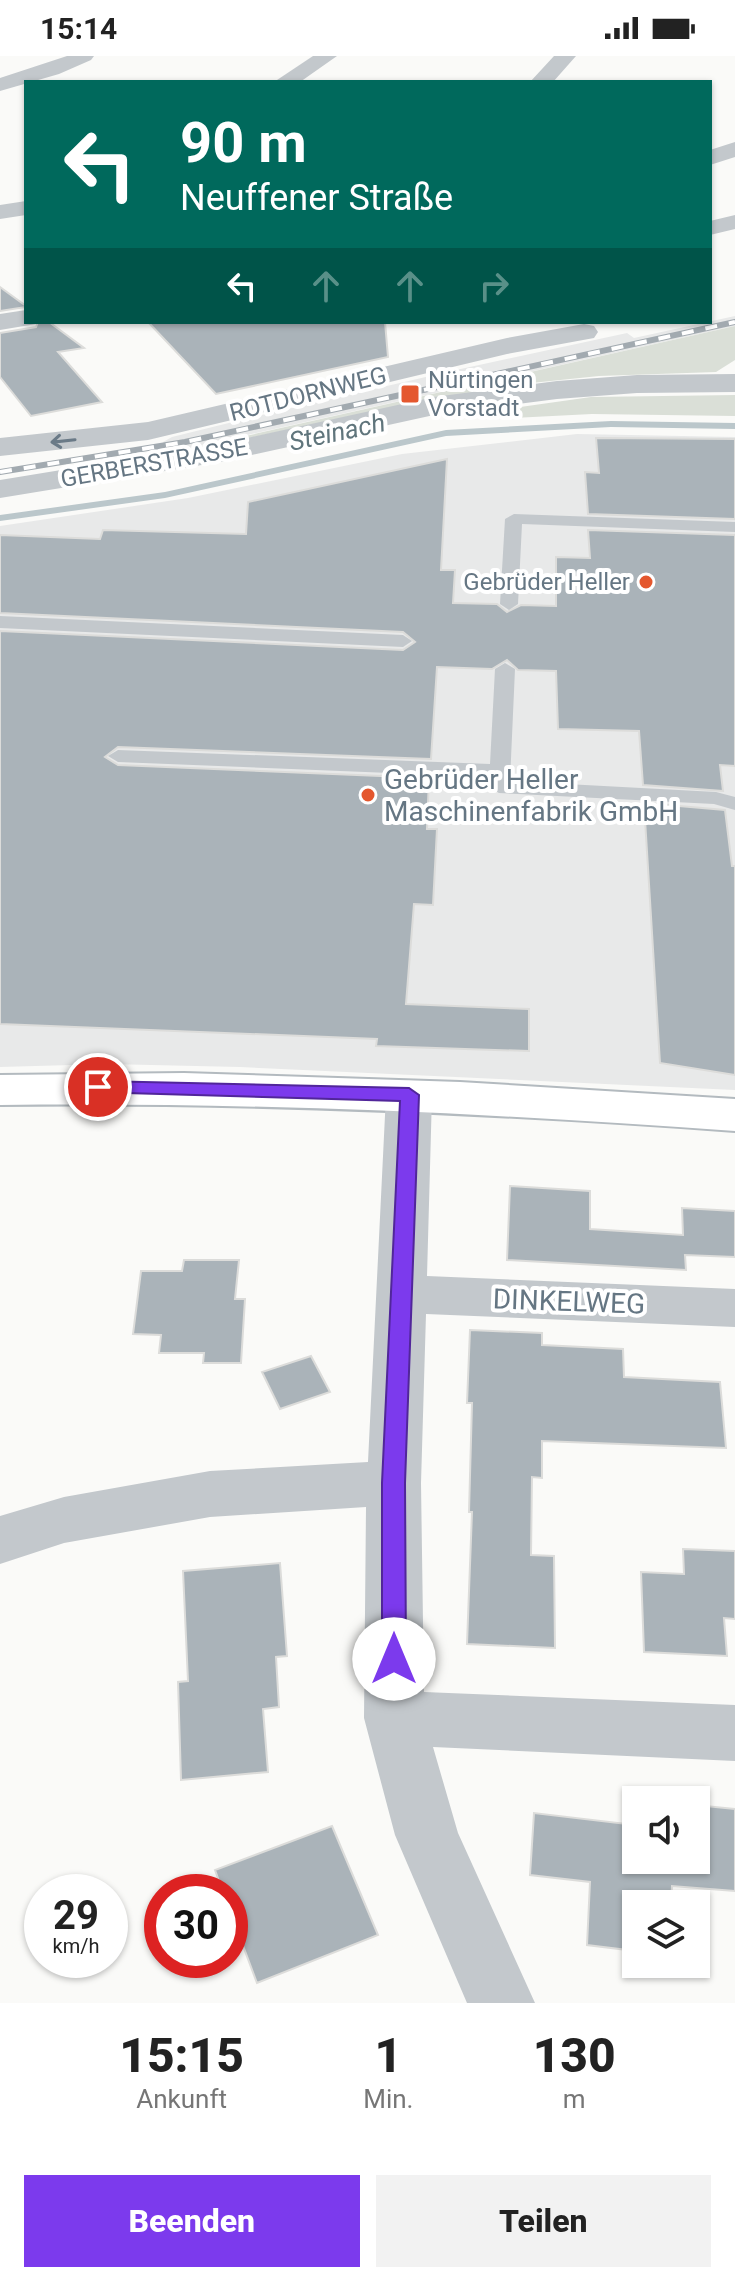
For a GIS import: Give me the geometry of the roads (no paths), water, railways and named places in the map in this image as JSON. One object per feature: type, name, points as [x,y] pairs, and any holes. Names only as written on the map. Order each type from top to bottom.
[{"type":"main road","points":[[0,1090],[98,1087],[409,1095],[735,1115]]},
{"type":"street","points":[[0,85],[52,70],[84,56]]},
{"type":"street","points":[[288,80],[327,56]]},
{"type":"street","points":[[543,80],[566,56]]},
{"type":"street","points":[[712,157],[735,149]]},
{"type":"street","points":[[0,212],[24,208]]},
{"type":"street","points":[[712,228],[735,222]]},
{"type":"street","points":[[0,322],[24,318]]},
{"type":"street","name":"ROTDORNWEG","points":[[0,447],[125,434],[206,419],[507,346],[584,332]]},
{"type":"street","name":"GERBERSTRASSE","points":[[0,489],[151,466],[465,401],[637,384],[735,383]]},
{"type":"street","points":[[125,434],[151,466]]},
{"type":"street","points":[[409,1095],[394,1483],[394,1718],[427,1835],[501,2003]]},
{"type":"street","name":"DINKELWEG","points":[[402,1294],[735,1308]]},
{"type":"street","points":[[0,1540],[64,1520],[210,1494],[394,1483]]},
{"type":"street","points":[[394,1718],[735,1733]]},
{"type":"lane","points":[[509,604],[514,519],[735,527]]},
{"type":"lane","points":[[0,622],[403,641]]},
{"type":"lane","points":[[505,669],[499,787],[716,798],[735,804]]},
{"type":"lane","points":[[118,756],[500,771]]},
{"type":"waterway","name":"Steinach","points":[[0,518],[165,495],[446,433],[611,424],[735,426]]},
{"type":"railway","points":[[0,472],[185,442],[735,322]]},
{"type":"place","name":"Nürtingen Vorstadt","points":[[410,394]]},
{"type":"place","name":"Gebrüder Heller","points":[[646,582]]},
{"type":"place","name":"Gebrüder Heller Maschinenfabrik GmbH","points":[[368,795]]}]
